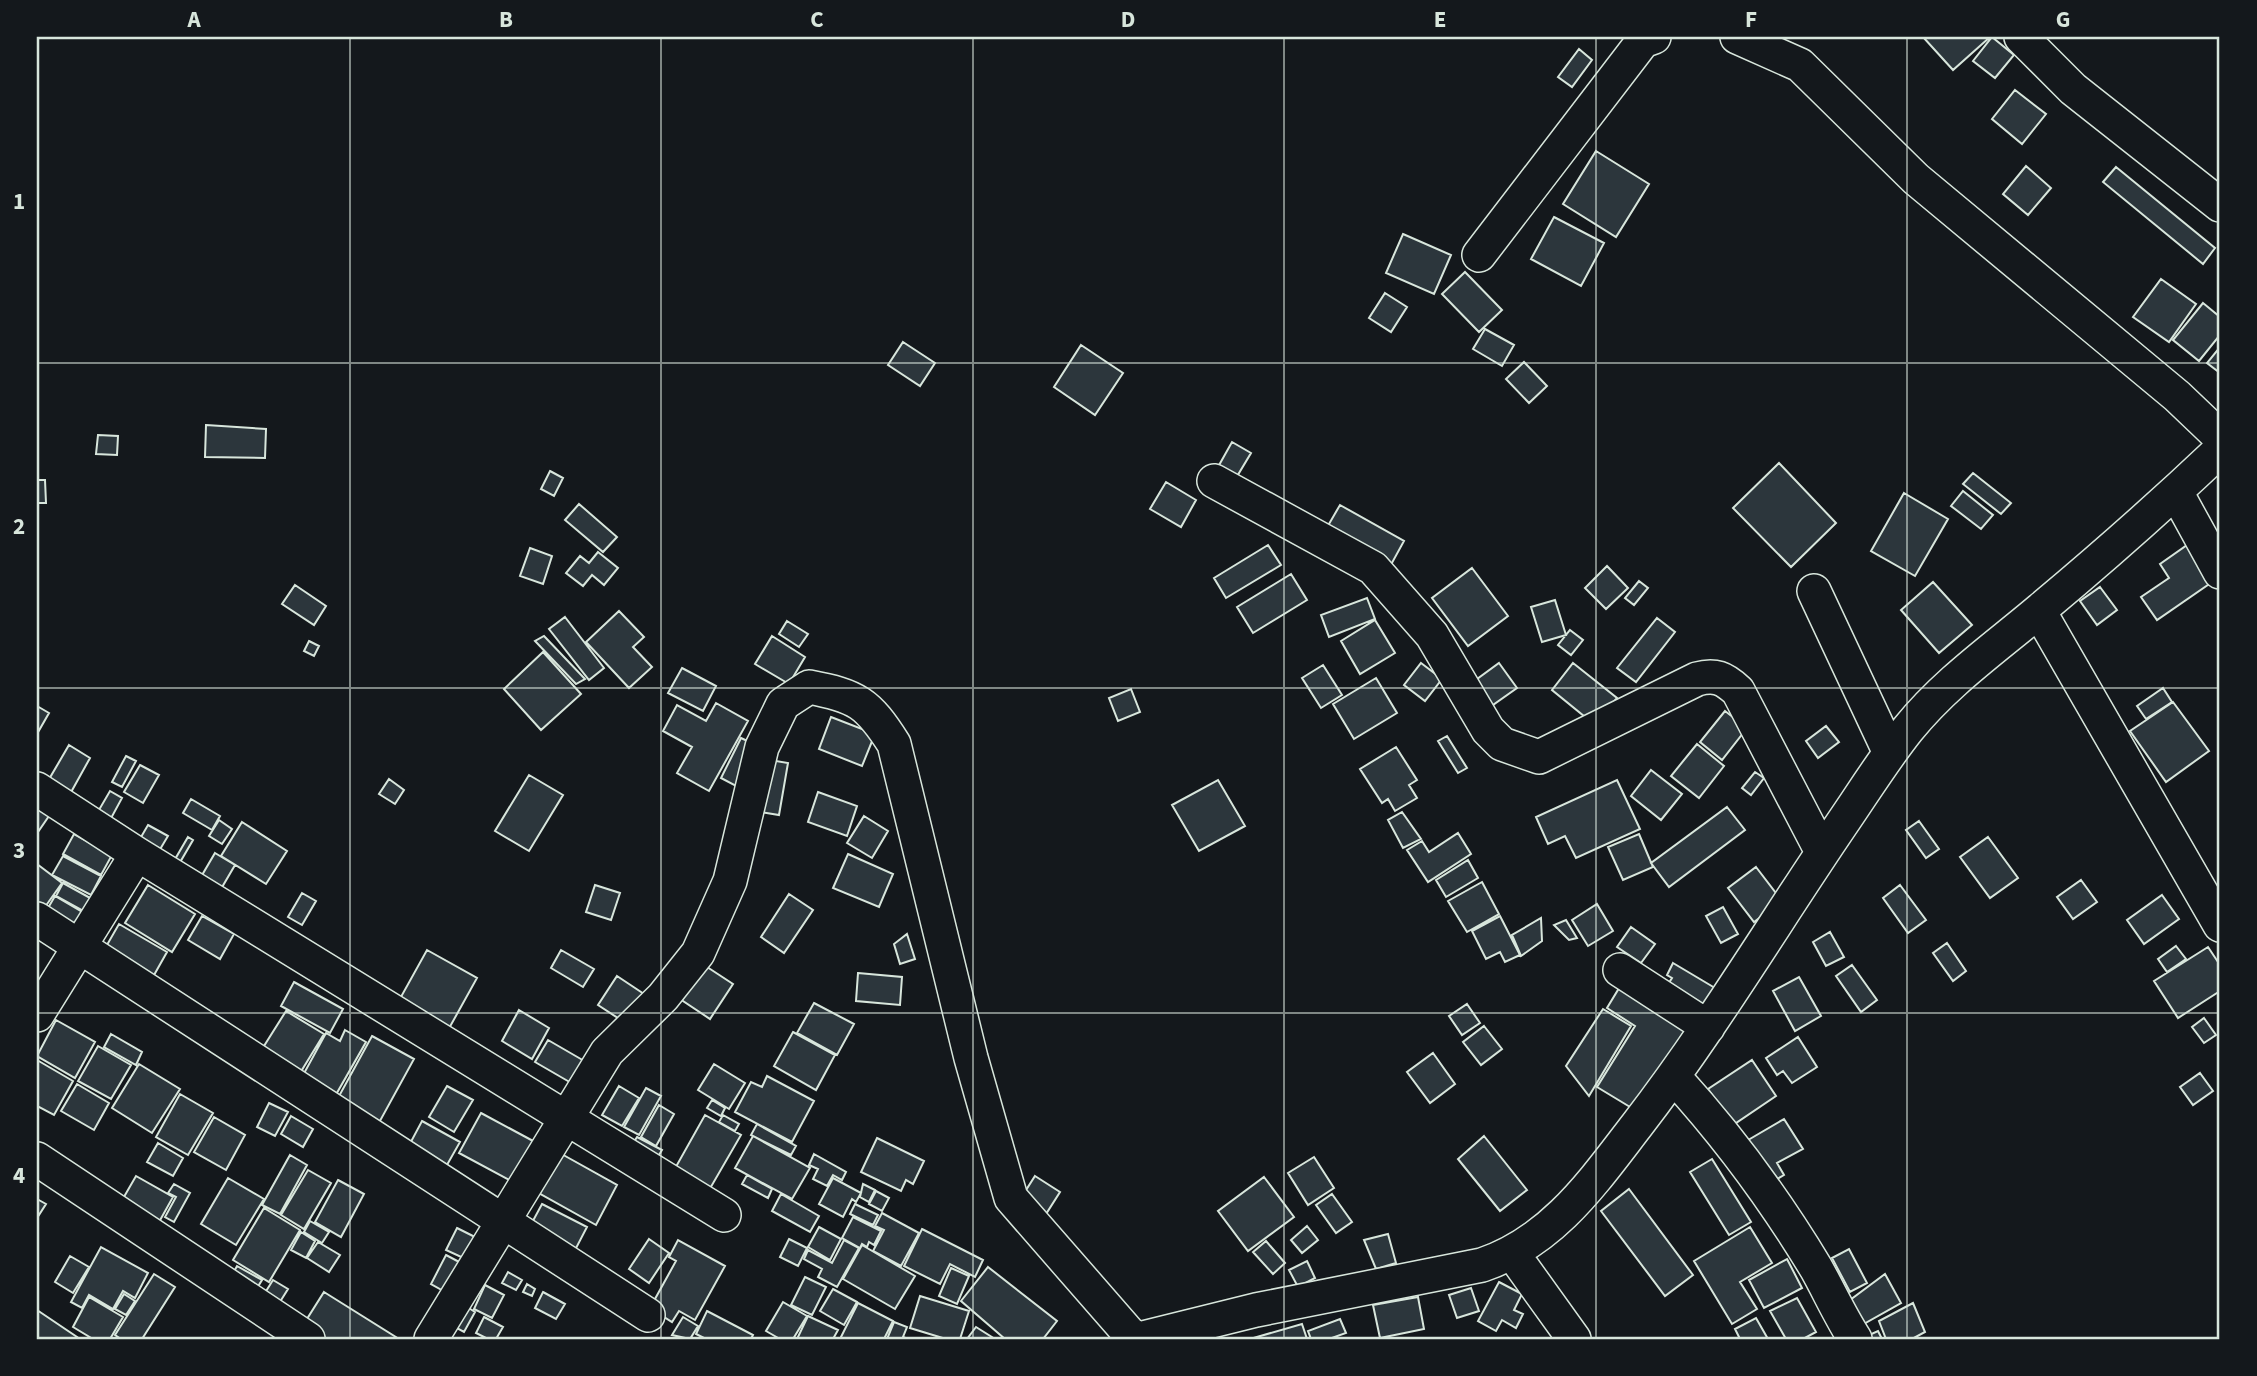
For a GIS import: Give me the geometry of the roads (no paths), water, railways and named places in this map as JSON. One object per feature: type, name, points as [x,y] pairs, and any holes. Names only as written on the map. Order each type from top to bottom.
[{"type":"street","points":[[1479,254],[1643,41],[1654,37]]},
{"type":"street","points":[[1737,37],[1800,65],[1916,178],[2177,396],[2220,437]]},
{"type":"street","points":[[2021,37],[2073,89],[2220,205]]},
{"type":"street","points":[[431,1339],[607,1052],[663,997],[698,953],[730,881],[762,747],[783,704],[809,687],[839,693],[873,712],[894,744],[971,1058],[1012,1198],[1136,1339],[1256,1310],[1436,1276],[1513,1254],[1541,1234],[1594,1181],[1674,1077],[1890,753],[1937,696],[2176,492],[2220,450]]},
{"type":"street","points":[[1214,481],[1373,568],[1433,635],[1488,730],[1502,744],[1518,752],[1539,757],[1697,679],[1712,675],[1728,682],[1738,691],[1822,852]]},
{"type":"street","points":[[2176,492],[2220,572]]},
{"type":"street","points":[[1814,591],[1890,753]]},
{"type":"street","points":[[2039,611],[2220,925]]},
{"type":"street","points":[[37,789],[137,854],[724,1215]]},
{"type":"street","points":[[37,1016],[137,854]]},
{"type":"street","points":[[37,919],[648,1315]]},
{"type":"street","points":[[1620,970],[1708,1027]]},
{"type":"street","points":[[1674,1077],[1719,1126],[1755,1178],[1816,1268],[1854,1339]]},
{"type":"street","points":[[37,1159],[308,1339]]},
{"type":"street","points":[[1513,1254],[1574,1339]]}]
